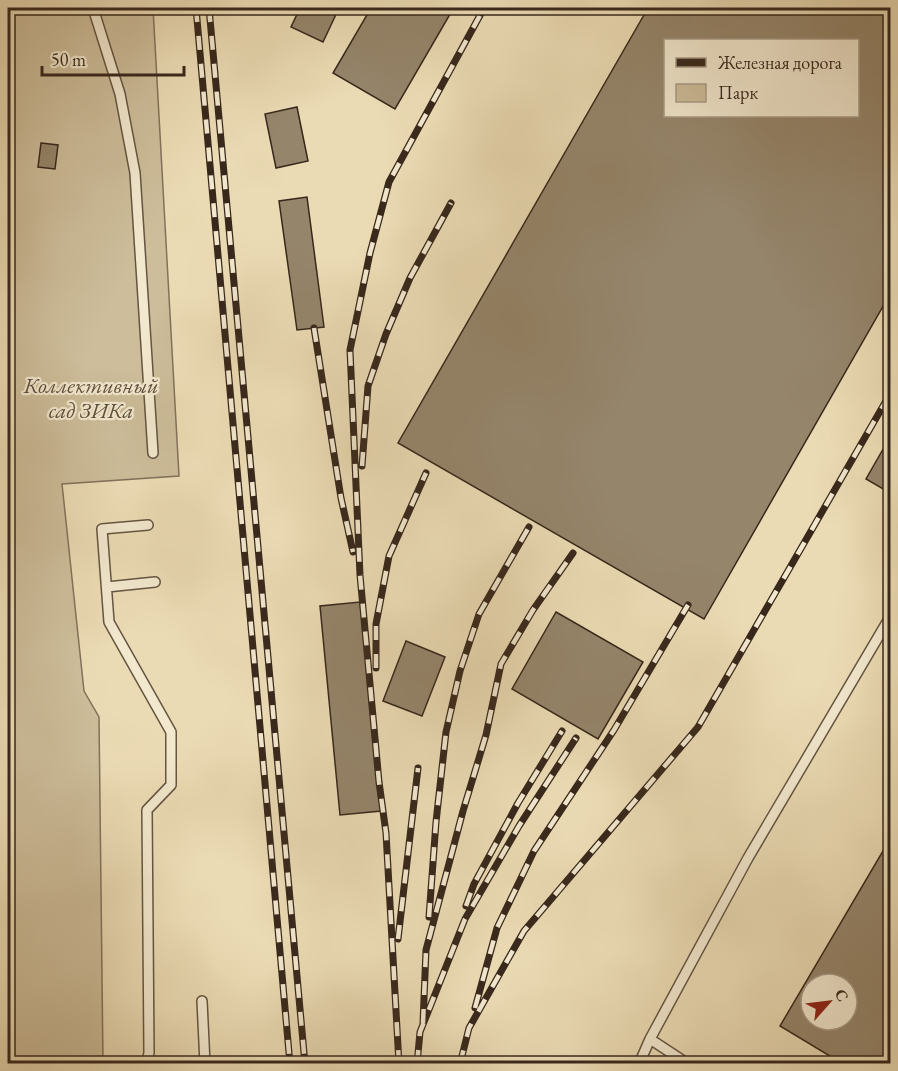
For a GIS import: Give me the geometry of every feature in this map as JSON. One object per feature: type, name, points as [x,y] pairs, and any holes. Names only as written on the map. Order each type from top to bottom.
[{"type":"lane","points":[[93,8],[120,94],[135,173],[153,453]]},
{"type":"lane","points":[[146,1064],[149,1053],[147,810],[171,785],[171,732],[109,622],[102,528],[148,525]]},
{"type":"lane","points":[[107,587],[155,582]]},
{"type":"lane","points":[[639,1064],[650,1039],[747,858],[891,617]]},
{"type":"lane","points":[[202,1001],[205,1064]]},
{"type":"lane","points":[[650,1039],[688,1064]]},
{"type":"green space","name":"Коллективный сад ЗИКа","points":[[8,8],[153,8],[179,476],[62,484],[84,691],[99,717],[103,1063],[8,1063]]},
{"type":"building","points":[[300,8],[339,8],[323,42],[291,27]]},
{"type":"building","points":[[371,8],[453,9],[395,109],[333,73]]},
{"type":"building","points":[[648,8],[890,8],[890,294],[704,619],[398,443]]},
{"type":"building","points":[[297,107],[308,161],[276,168],[265,114]]},
{"type":"building","points":[[41,143],[58,145],[55,169],[38,167]]},
{"type":"building","points":[[307,197],[324,327],[297,330],[279,201]]},
{"type":"building","points":[[890,437],[890,493],[866,479]]},
{"type":"building","points":[[360,602],[381,811],[340,815],[320,606]]},
{"type":"building","points":[[556,612],[643,662],[598,739],[512,689]]},
{"type":"building","points":[[406,641],[445,657],[422,716],[383,701]]},
{"type":"building","points":[[890,839],[890,1064],[843,1064],[780,1026],[799,994],[799,1032],[859,1032],[859,972],[812,972]]},
{"type":"railway","points":[[196,8],[290,1064]]},
{"type":"railway","points":[[209,8],[305,1064]]},
{"type":"railway","points":[[399,1064],[386,833],[379,782],[360,575],[350,350],[370,253],[389,182],[484,8]]},
{"type":"railway","points":[[362,466],[368,386],[386,334],[410,278],[451,203]]},
{"type":"railway","points":[[314,328],[341,498],[353,552]]},
{"type":"railway","points":[[460,1064],[469,1028],[524,931],[698,727],[890,394]]},
{"type":"railway","points":[[376,668],[376,624],[389,556],[426,473]]},
{"type":"railway","points":[[429,917],[446,732],[460,671],[479,614],[529,527]]},
{"type":"railway","points":[[423,1023],[426,950],[486,735],[501,664],[533,610],[573,553]]},
{"type":"railway","points":[[475,1008],[497,928],[534,851],[614,730],[688,605]]},
{"type":"railway","points":[[466,906],[474,884],[518,803],[562,731]]},
{"type":"railway","points":[[417,1064],[420,1032],[465,919],[519,826],[576,738]]},
{"type":"railway","points":[[398,939],[418,768]]}]
